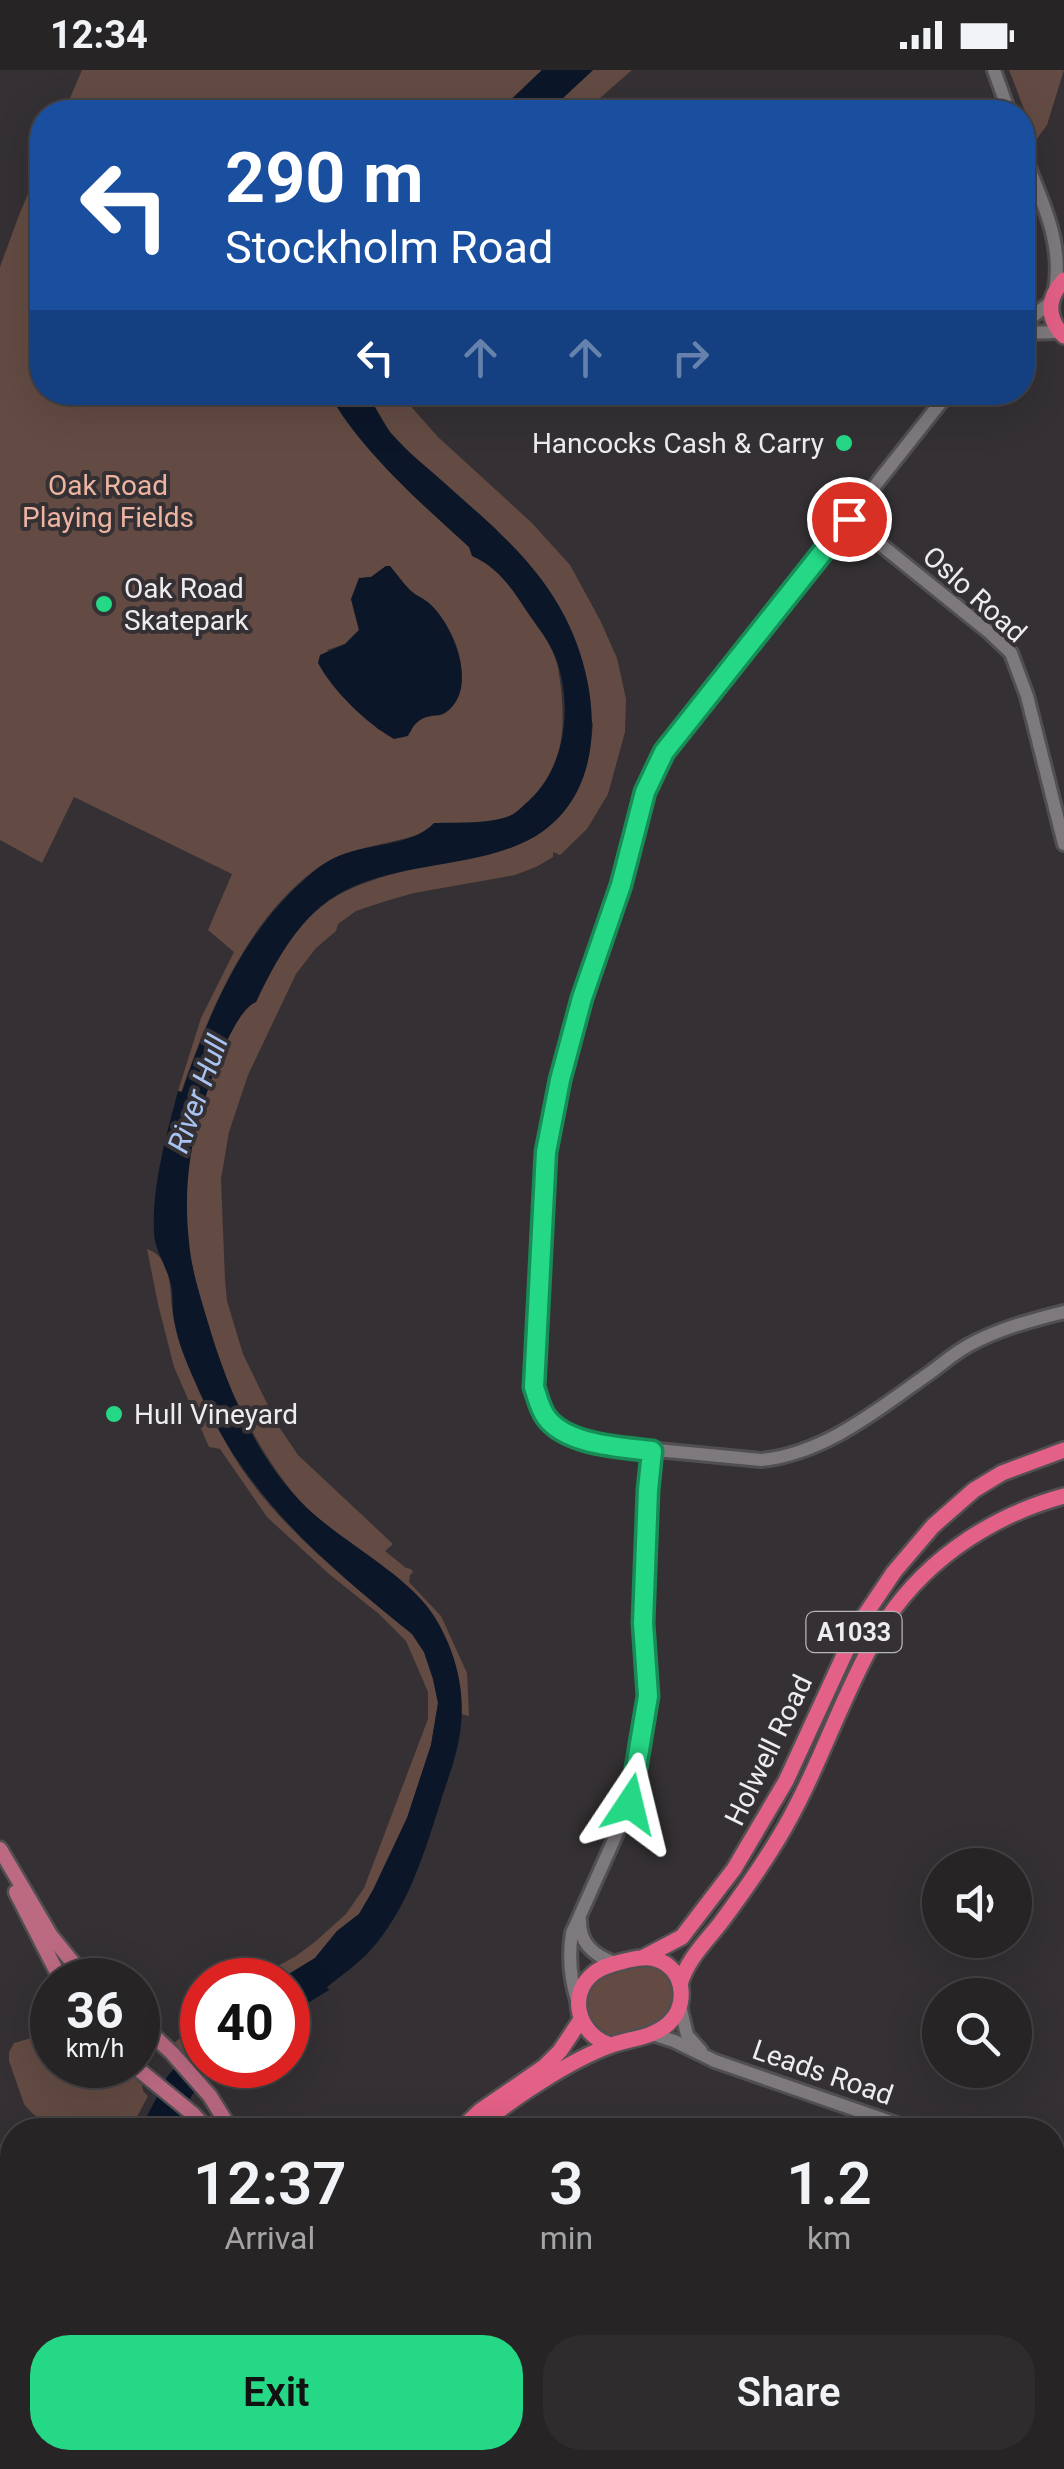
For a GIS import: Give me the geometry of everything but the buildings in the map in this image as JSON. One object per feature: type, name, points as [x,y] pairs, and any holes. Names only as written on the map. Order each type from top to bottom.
[{"type":"highway","points":[[1056,291],[1050,312],[1062,334]]},
{"type":"highway","name":"Holwell Road","points":[[644,1956],[682,1937],[743,1856],[786,1781],[856,1627],[894,1572],[934,1526],[974,1490],[1002,1473],[1064,1450]]},
{"type":"highway","name":"Holwell Road","points":[[680,1984],[688,1963],[740,1896],[786,1826],[869,1651],[902,1598],[938,1562],[973,1535],[1016,1512],[1064,1496]]},
{"type":"highway","points":[[492,2118],[526,2092],[610,2045],[652,2034],[672,2020],[680,2006],[680,1984],[669,1966],[644,1956]]},
{"type":"highway","name":"A1033","points":[[615,1963],[644,1956]]},
{"type":"highway","points":[[610,2045],[593,2037],[580,2021],[578,2003],[590,1977],[615,1963]]},
{"type":"highway","points":[[472,2118],[544,2067],[580,2021]]},
{"type":"main road","points":[[0,1850],[51,1936],[69,1958]]},
{"type":"main road","points":[[0,1850],[16,1893],[51,1958]]},
{"type":"main road","points":[[160,2042],[210,2096],[223,2118]]},
{"type":"main road","points":[[159,2088],[196,2118]]},
{"type":"street","points":[[994,70],[1005,100]]},
{"type":"street","points":[[1035,181],[1064,238]]},
{"type":"street","points":[[1035,312],[1056,291],[1050,217]]},
{"type":"street","points":[[1035,334],[1062,334]]},
{"type":"street","points":[[939,405],[664,752],[645,792],[621,885],[564,1060],[546,1152],[534,1387],[544,1416],[564,1434],[605,1445],[761,1460],[801,1452],[831,1438],[968,1346],[1000,1331],[1064,1312]]},
{"type":"street","name":"Oslo Road","points":[[849,519],[1011,653],[1027,696],[1064,844]]},
{"type":"street","points":[[578,2003],[568,1956],[572,1933],[630,1804],[648,1696],[643,1623],[652,1451]]},
{"type":"street","points":[[581,1913],[580,1929],[587,1947],[615,1963]]},
{"type":"street","name":"Leads Road","points":[[680,2006],[687,2035],[695,2047],[715,2062]]},
{"type":"street","name":"Leads Road","points":[[652,2034],[674,2040],[715,2062],[879,2118]]},
{"type":"green space","points":[[82,70],[542,70],[511,100],[69,100]]},
{"type":"green space","points":[[593,70],[632,70],[598,100],[561,100]]},
{"type":"green space","points":[[1009,70],[1064,70],[1047,125],[1036,140],[1035,100],[1021,100]]},
{"type":"green space","name":"Oak Road Playing Fields","points":[[30,189],[30,405],[336,405],[393,475],[469,547],[473,556],[490,565],[510,586],[541,630],[558,668],[561,740],[551,774],[541,789],[509,816],[360,849],[312,872],[288,893],[248,944],[217,1002],[181,1092],[178,1091],[201,1018],[234,952],[208,930],[232,874],[74,797],[42,863],[0,840],[0,267]],"holes":[[[390,566],[408,588],[429,603],[456,643],[461,665],[459,687],[411,732],[379,730],[366,717],[327,650],[345,644],[359,630],[351,599],[365,577]]]},
{"type":"green space","points":[[374,405],[410,405],[570,565],[617,658],[626,699],[625,732],[608,794],[587,829],[560,855],[553,852],[553,857],[515,875],[414,893],[356,911],[316,948],[296,974],[248,1075],[229,1132],[221,1179],[227,1301],[243,1354],[277,1424],[298,1455],[393,1544],[385,1551],[411,1569],[409,1582],[441,1616],[467,1673],[469,1716],[461,1714],[456,1671],[445,1637],[429,1611],[409,1590],[304,1505],[258,1441],[220,1362],[205,1319],[188,1236],[189,1161],[212,1077],[240,1018],[256,1002],[281,954],[303,924],[346,891],[387,876],[505,849],[537,835],[564,811],[583,776],[593,724],[496,529],[390,432]]},
{"type":"green space","points":[[147,1249],[163,1261],[167,1270],[176,1326],[226,1443],[243,1471],[310,1547],[412,1634],[424,1652],[433,1679],[438,1703],[431,1745],[407,1818],[359,1914],[310,1961],[310,1958],[292,1958],[346,1914],[364,1888],[428,1719],[428,1692],[406,1641],[267,1517],[220,1449],[209,1447],[174,1367]]},
{"type":"green space","points":[[637,1966],[653,1967],[668,1980],[672,2000],[668,2012],[658,2022],[635,2032],[612,2035],[596,2029],[587,2015],[590,1990],[604,1976]]},
{"type":"green space","points":[[30,2038],[30,2088],[142,2088],[148,2096],[136,2118],[39,2118],[24,2104],[9,2052],[14,2043]]},
{"type":"water","points":[[542,70],[593,70],[561,100],[511,100]]},
{"type":"water","name":"River Hull","points":[[336,405],[374,405],[395,438],[504,538],[547,587],[574,637],[585,671],[591,741],[584,774],[570,804],[546,829],[492,854],[364,882],[315,912],[291,939],[256,1002],[247,1008],[231,1033],[197,1124],[187,1191],[190,1251],[214,1342],[244,1418],[272,1466],[307,1508],[423,1601],[447,1641],[457,1668],[461,1696],[454,1761],[405,1899],[368,1953],[327,1987],[329,1990],[310,2002],[310,1961],[359,1914],[407,1818],[431,1745],[438,1703],[424,1652],[412,1634],[290,1526],[240,1464],[218,1429],[181,1347],[173,1316],[172,1290],[155,1240],[155,1197],[161,1161],[178,1091],[182,1092],[213,1011],[255,935],[292,891],[323,865],[346,853],[401,841],[434,823],[485,821],[515,813],[549,774],[565,716],[555,656],[512,589],[491,567],[472,556],[469,547],[412,494]]},
{"type":"water","points":[[386,566],[438,613],[458,651],[462,679],[450,709],[422,719],[408,736],[394,739],[351,706],[318,663],[320,655],[345,644],[359,630],[351,599],[359,578],[371,577]]},
{"type":"water","points":[[180,2061],[180,2088],[199,2088],[180,2118],[146,2118],[167,2077]]},
{"type":"place","name":"Hancocks Cash & Carry","points":[[844,443]]},
{"type":"place","name":"Oak Road Skatepark","points":[[104,604]]},
{"type":"place","name":"Hull Vineyard","points":[[114,1414]]},
{"type":"route","points":[[630,1804],[648,1696],[643,1623],[652,1451],[605,1445],[564,1434],[544,1416],[534,1387],[546,1152],[564,1060],[582,998],[621,885],[645,792],[664,752],[849,519]]}]
